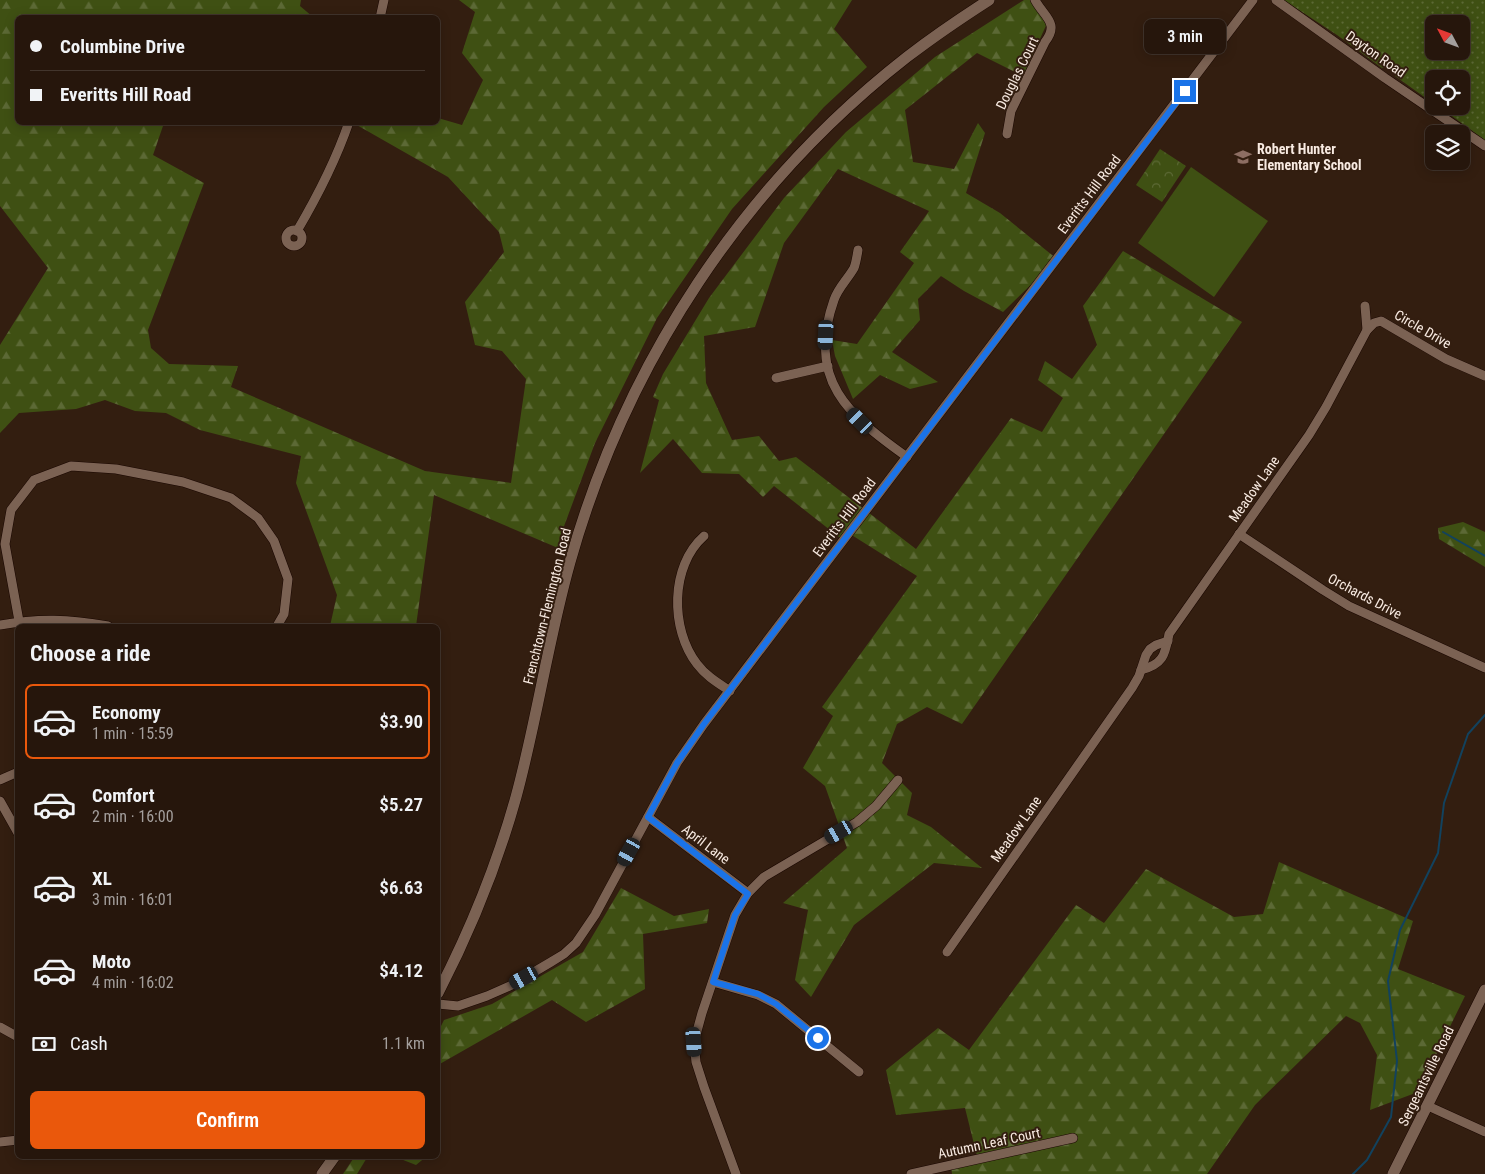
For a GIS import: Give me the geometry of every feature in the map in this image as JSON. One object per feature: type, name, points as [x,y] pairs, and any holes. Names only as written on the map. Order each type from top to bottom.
[{"type":"main road","name":"Frenchtown-Flemington Road","points":[[440,989],[479,906],[510,819],[533,729],[565,583],[596,481],[629,404],[667,332],[698,282],[731,236],[771,186],[798,157],[839,116],[901,62],[939,33],[989,0]]},
{"type":"main road","name":"Sergeantsville Road","points":[[1393,1174],[1485,990]]},
{"type":"main road","points":[[322,1174],[333,1159]]},
{"type":"street","points":[[381,15],[384,0]]},
{"type":"street","name":"Douglas Court","points":[[1007,134],[1011,111],[1045,42],[1052,34],[1052,26],[1049,19],[1035,0]]},
{"type":"street","name":"Everitts Hill Road","points":[[440,1004],[458,1006],[476,1001],[512,985],[564,954],[576,943],[586,930],[677,763],[1254,0]]},
{"type":"street","name":"Dayton Road","points":[[1276,0],[1385,78],[1485,146]]},
{"type":"street","points":[[297,231],[340,146],[348,125]]},
{"type":"street","points":[[858,250],[854,267],[838,289],[830,311],[825,348],[828,366],[833,384],[844,404],[868,429],[907,457]]},
{"type":"street","points":[[1365,306],[1367,330]]},
{"type":"street","name":"Circle Drive","points":[[1367,330],[1374,323],[1381,321],[1452,362],[1485,376]]},
{"type":"street","name":"Meadow Lane","points":[[1141,670],[1158,663],[1162,658],[1169,634],[1309,435],[1367,330]]},
{"type":"street","points":[[776,378],[828,366]]},
{"type":"street","points":[[19,621],[5,544],[11,510],[34,480],[71,466],[116,469],[183,482],[231,498],[258,518],[274,541],[288,579],[284,614],[278,624]]},
{"type":"street","name":"Orchards Drive","points":[[1239,534],[1349,606],[1485,668]]},
{"type":"street","points":[[704,536],[693,546],[681,576],[678,609],[680,626],[685,642],[696,664],[704,673],[730,691]]},
{"type":"street","points":[[0,625],[19,621],[49,619],[96,624]]},
{"type":"street","name":"Meadow Lane","points":[[946,952],[1132,688],[1150,649],[1168,641]]},
{"type":"street","points":[[0,780],[15,773]]},
{"type":"street","points":[[736,1174],[708,1100],[696,1062],[694,1042],[735,915],[748,894],[764,877],[857,822],[876,806],[898,780]]},
{"type":"street","points":[[0,801],[15,828]]},
{"type":"street","name":"April Lane","points":[[648,817],[748,894]]},
{"type":"street","points":[[713,982],[758,994],[776,1004],[859,1072]]},
{"type":"street","points":[[0,1027],[15,1035]]},
{"type":"street","points":[[1428,1106],[1485,1132]]},
{"type":"street","name":"Autumn Leaf Court","points":[[911,1174],[1074,1138]]},
{"type":"street","points":[[0,1142],[15,1140]]},
{"type":"green space","points":[[0,0],[301,0],[300,6],[311,15],[15,15],[15,125],[163,125],[153,155],[204,183],[148,330],[151,348],[169,364],[238,366],[231,387],[425,471],[511,483],[526,379],[502,351],[475,345],[465,302],[504,252],[499,232],[448,177],[357,125],[440,125],[440,119],[462,125],[483,80],[462,53],[475,12],[459,0],[852,0],[834,29],[867,67],[824,107],[732,209],[657,318],[595,443],[560,537],[558,548],[434,495],[416,624],[330,624],[337,595],[296,483],[301,456],[200,430],[166,413],[135,411],[105,400],[76,409],[19,413],[0,433],[0,345],[48,268],[0,206]]},
{"type":"green space","points":[[1024,0],[1031,0],[1049,19],[1023,76],[977,53],[905,110],[913,162],[954,169],[978,123],[985,133],[966,193],[1000,213],[1057,259],[1003,312],[941,276],[918,299],[920,320],[892,352],[938,382],[910,389],[880,375],[853,399],[835,356],[832,340],[857,344],[914,263],[900,252],[929,211],[838,169],[784,243],[755,327],[704,336],[706,383],[732,440],[759,436],[779,461],[796,457],[916,549],[1011,418],[1042,432],[1063,398],[1038,380],[1045,361],[1072,379],[1097,345],[1083,306],[1123,251],[1242,322],[962,724],[927,707],[897,724],[882,763],[912,793],[907,815],[931,827],[982,868],[934,863],[854,925],[811,997],[795,980],[808,910],[783,903],[847,848],[825,786],[803,768],[833,716],[822,707],[917,576],[850,534],[844,541],[774,486],[763,497],[739,474],[702,473],[673,439],[640,473],[659,400],[653,397],[663,374],[709,298],[784,198],[846,132],[935,57]]},
{"type":"green space","points":[[1284,0],[1485,0],[1485,140],[1470,129],[1470,125],[1464,125],[1450,115],[1470,115],[1470,70],[1425,70],[1425,98],[1395,76],[1395,71],[1389,67],[1382,68]]},
{"type":"green space","points":[[1160,149],[1186,166],[1162,202],[1136,185]]},
{"type":"green space","points":[[1191,167],[1268,221],[1214,297],[1138,243]]},
{"type":"green space","points":[[1463,522],[1485,532],[1485,567],[1439,539],[1438,528]]},
{"type":"green space","points":[[1279,862],[1413,921],[1398,969],[1465,996],[1418,1092],[1370,1110],[1377,1055],[1360,1023],[1346,1016],[1255,1105],[1207,1174],[952,1174],[951,1166],[978,1160],[965,1108],[896,1115],[886,1070],[938,1028],[969,1050],[1076,905],[1104,923],[1146,869],[1234,917],[1263,914]]},
{"type":"green space","points":[[621,888],[674,916],[709,909],[707,923],[643,934],[645,989],[586,1022],[552,1000],[440,1064],[440,1028],[444,1020],[492,1004],[583,952]]},
{"type":"green space","points":[[353,1159],[366,1159],[357,1174],[343,1174]]},
{"type":"green space","points":[[401,1159],[423,1159],[416,1165]]},
{"type":"waterway","points":[[1443,532],[1485,556]]},
{"type":"waterway","points":[[1353,1174],[1367,1160],[1391,1117],[1397,1061],[1388,981],[1400,930],[1438,853],[1444,803],[1468,734],[1485,715]]},
{"type":"place","name":"Robert Hunter Elementary School","points":[[1243,157]]},
{"type":"route","points":[[818,1038],[776,1004],[758,994],[713,982],[735,915],[748,894],[648,817],[677,763],[704,724],[1185,91]]}]
